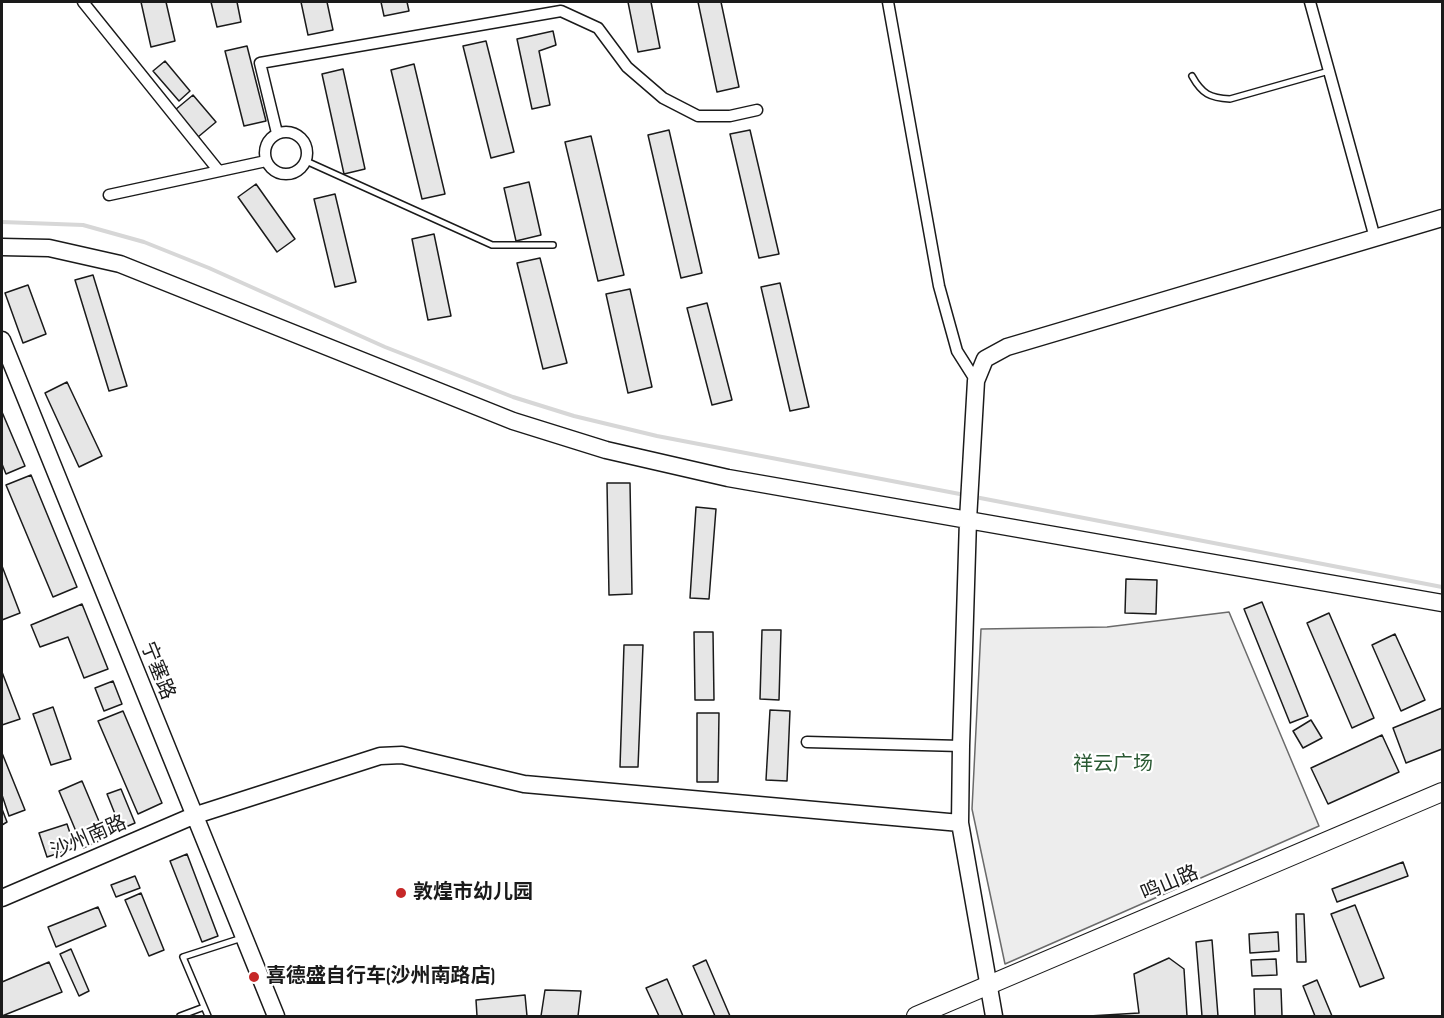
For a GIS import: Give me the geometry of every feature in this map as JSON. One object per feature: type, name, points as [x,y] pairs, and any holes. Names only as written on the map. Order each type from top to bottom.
[{"type":"main road","name":"鸣山路","points":[[916,1017],[1443,792]]},
{"type":"street","points":[[83,2],[218,170]]},
{"type":"street","points":[[888,2],[939,286],[957,351],[976,381]]},
{"type":"street","points":[[1310,2],[1375,238]]},
{"type":"street","points":[[278,133],[260,63],[561,11],[598,28],[627,67],[663,98],[698,116],[730,117],[757,110]]},
{"type":"street","points":[[294,132],[301,137],[308,152],[301,168],[286,174],[278,172],[266,161],[266,145],[278,133],[294,132]]},
{"type":"street","points":[[109,195],[266,161]]},
{"type":"street","points":[[994,1017],[960,824],[968,504],[976,381],[985,359],[1006,347],[1443,218]]},
{"type":"street","points":[[2,247],[49,248],[120,264],[513,421],[606,450],[728,477],[968,504],[1443,603]]},
{"type":"street","name":"宁塞路","points":[[2,340],[276,1017]]},
{"type":"street","points":[[807,742],[961,746]]},
{"type":"street","name":"沙州南路","points":[[2,898],[193,816],[351,763],[380,756],[402,755],[525,784],[960,824]]},
{"type":"lane","points":[[1192,76],[1201,91],[1214,98],[1230,99],[1329,70]]},
{"type":"lane","points":[[306,161],[492,245],[553,245]]},
{"type":"lane","points":[[208,1017],[183,957],[244,938]]},
{"type":"lane","points":[[180,1017],[204,1007]]},
{"type":"shaded area","name":"祥云广场","points":[[1229,612],[1319,826],[1005,964],[972,809],[981,629],[1107,627]]},
{"type":"building","points":[[141,2],[166,2],[175,41],[151,47]]},
{"type":"building","points":[[211,2],[237,2],[241,22],[217,27]]},
{"type":"building","points":[[301,2],[327,2],[333,30],[308,35]]},
{"type":"building","points":[[381,2],[407,2],[409,11],[384,16]]},
{"type":"building","points":[[628,2],[651,2],[660,48],[638,52]]},
{"type":"building","points":[[698,2],[721,2],[739,87],[717,92]]},
{"type":"building","points":[[553,31],[556,45],[539,51],[550,105],[532,109],[517,39]]},
{"type":"building","points":[[486,41],[514,152],[491,158],[463,46]]},
{"type":"building","points":[[247,46],[266,121],[244,126],[225,51]]},
{"type":"building","points":[[165,61],[190,91],[179,101],[153,71]]},
{"type":"building","points":[[414,64],[445,194],[422,199],[391,70]]},
{"type":"building","points":[[343,69],[365,169],[344,174],[322,74]]},
{"type":"building","points":[[193,95],[216,122],[198,137],[175,110]]},
{"type":"building","points":[[669,130],[702,273],[681,278],[648,135]]},
{"type":"building","points":[[750,130],[779,254],[759,258],[730,134]]},
{"type":"building","points":[[591,136],[624,275],[598,281],[565,142]]},
{"type":"building","points":[[529,182],[541,235],[516,241],[504,188]]},
{"type":"building","points":[[256,184],[295,239],[277,252],[238,197]]},
{"type":"building","points":[[335,194],[356,282],[335,287],[314,199]]},
{"type":"building","points":[[434,234],[451,316],[428,320],[412,239]]},
{"type":"building","points":[[540,258],[567,363],[543,369],[517,263]]},
{"type":"building","points":[[93,275],[127,386],[109,391],[75,280]]},
{"type":"building","points":[[780,283],[809,407],[790,411],[761,287]]},
{"type":"building","points":[[28,285],[46,334],[23,343],[5,293]]},
{"type":"building","points":[[630,289],[652,387],[628,393],[606,294]]},
{"type":"building","points":[[707,303],[732,400],[712,405],[687,308]]},
{"type":"building","points":[[67,382],[102,456],[79,467],[45,393]]},
{"type":"building","points":[[2,412],[25,466],[6,474],[2,464]]},
{"type":"building","points":[[31,475],[77,587],[53,597],[6,485]]},
{"type":"building","points":[[607,483],[630,483],[632,594],[609,595]]},
{"type":"building","points":[[696,507],[716,509],[709,599],[690,598]]},
{"type":"building","points":[[2,566],[20,613],[2,620]]},
{"type":"building","points":[[1126,579],[1157,580],[1156,614],[1125,613]]},
{"type":"building","points":[[1262,602],[1308,716],[1290,723],[1244,609]]},
{"type":"building","points":[[82,604],[108,669],[84,678],[68,637],[40,647],[31,625]]},
{"type":"building","points":[[1329,613],[1374,718],[1352,728],[1307,623]]},
{"type":"building","points":[[762,630],[781,630],[779,700],[760,699]]},
{"type":"building","points":[[694,632],[713,632],[714,700],[695,700]]},
{"type":"building","points":[[1395,634],[1425,700],[1401,711],[1372,645]]},
{"type":"building","points":[[624,645],[643,645],[638,767],[620,767]]},
{"type":"building","points":[[2,672],[20,719],[2,725]]},
{"type":"building","points":[[113,681],[122,704],[104,711],[95,688]]},
{"type":"building","points":[[53,707],[71,759],[51,765],[33,714]]},
{"type":"building","points":[[1442,708],[1442,749],[1406,763],[1393,728]]},
{"type":"building","points":[[770,710],[790,711],[787,781],[766,780]]},
{"type":"building","points":[[123,711],[162,803],[138,814],[98,721]]},
{"type":"building","points":[[697,713],[719,713],[718,782],[697,782]]},
{"type":"building","points":[[1311,720],[1322,738],[1303,748],[1293,731]]},
{"type":"building","points":[[1382,735],[1399,772],[1328,804],[1311,768]]},
{"type":"building","points":[[2,753],[25,810],[9,816],[2,795]]},
{"type":"building","points":[[82,781],[106,838],[83,848],[59,791]]},
{"type":"building","points":[[121,789],[135,823],[121,829],[107,794]]},
{"type":"building","points":[[2,809],[7,822],[2,825]]},
{"type":"building","points":[[67,824],[75,848],[47,857],[39,833]]},
{"type":"building","points":[[187,854],[218,936],[202,942],[170,861]]},
{"type":"building","points":[[1403,862],[1408,876],[1337,902],[1332,889]]},
{"type":"building","points":[[135,876],[140,888],[116,897],[111,885]]},
{"type":"building","points":[[141,893],[164,950],[149,956],[125,900]]},
{"type":"building","points":[[1355,905],[1384,978],[1360,987],[1331,914]]},
{"type":"building","points":[[98,907],[106,926],[56,947],[48,927]]},
{"type":"building","points":[[1296,914],[1304,914],[1306,962],[1297,962]]},
{"type":"building","points":[[1278,932],[1279,951],[1250,953],[1249,934]]},
{"type":"building","points":[[1212,940],[1218,1016],[1202,1016],[1196,942]]},
{"type":"building","points":[[71,949],[89,991],[79,996],[60,954]]},
{"type":"building","points":[[1169,958],[1184,969],[1187,1016],[1089,1016],[1139,1013],[1134,974]]},
{"type":"building","points":[[1276,959],[1277,975],[1252,976],[1251,960]]},
{"type":"building","points":[[706,960],[730,1016],[715,1016],[693,966]]},
{"type":"building","points":[[49,962],[62,992],[2,1016],[2,982]]},
{"type":"building","points":[[667,979],[683,1016],[659,1016],[646,988]]},
{"type":"building","points":[[1317,980],[1332,1016],[1315,1016],[1303,986]]},
{"type":"building","points":[[1254,989],[1281,989],[1282,1016],[1255,1016]]},
{"type":"building","points":[[545,990],[581,991],[578,1016],[541,1016]]},
{"type":"building","points":[[525,995],[527,1016],[477,1016],[476,1000]]},
{"type":"waterway","points":[[2,222],[83,225],[144,242],[209,268],[385,347],[513,397],[574,416],[657,436],[965,495]]},
{"type":"waterway","points":[[975,497],[1442,587]]},
{"type":"place","name":"敦煌市幼儿园","points":[[401,893]]},
{"type":"place","name":"喜德盛自行车(沙州南路店)","points":[[254,977]]}]
